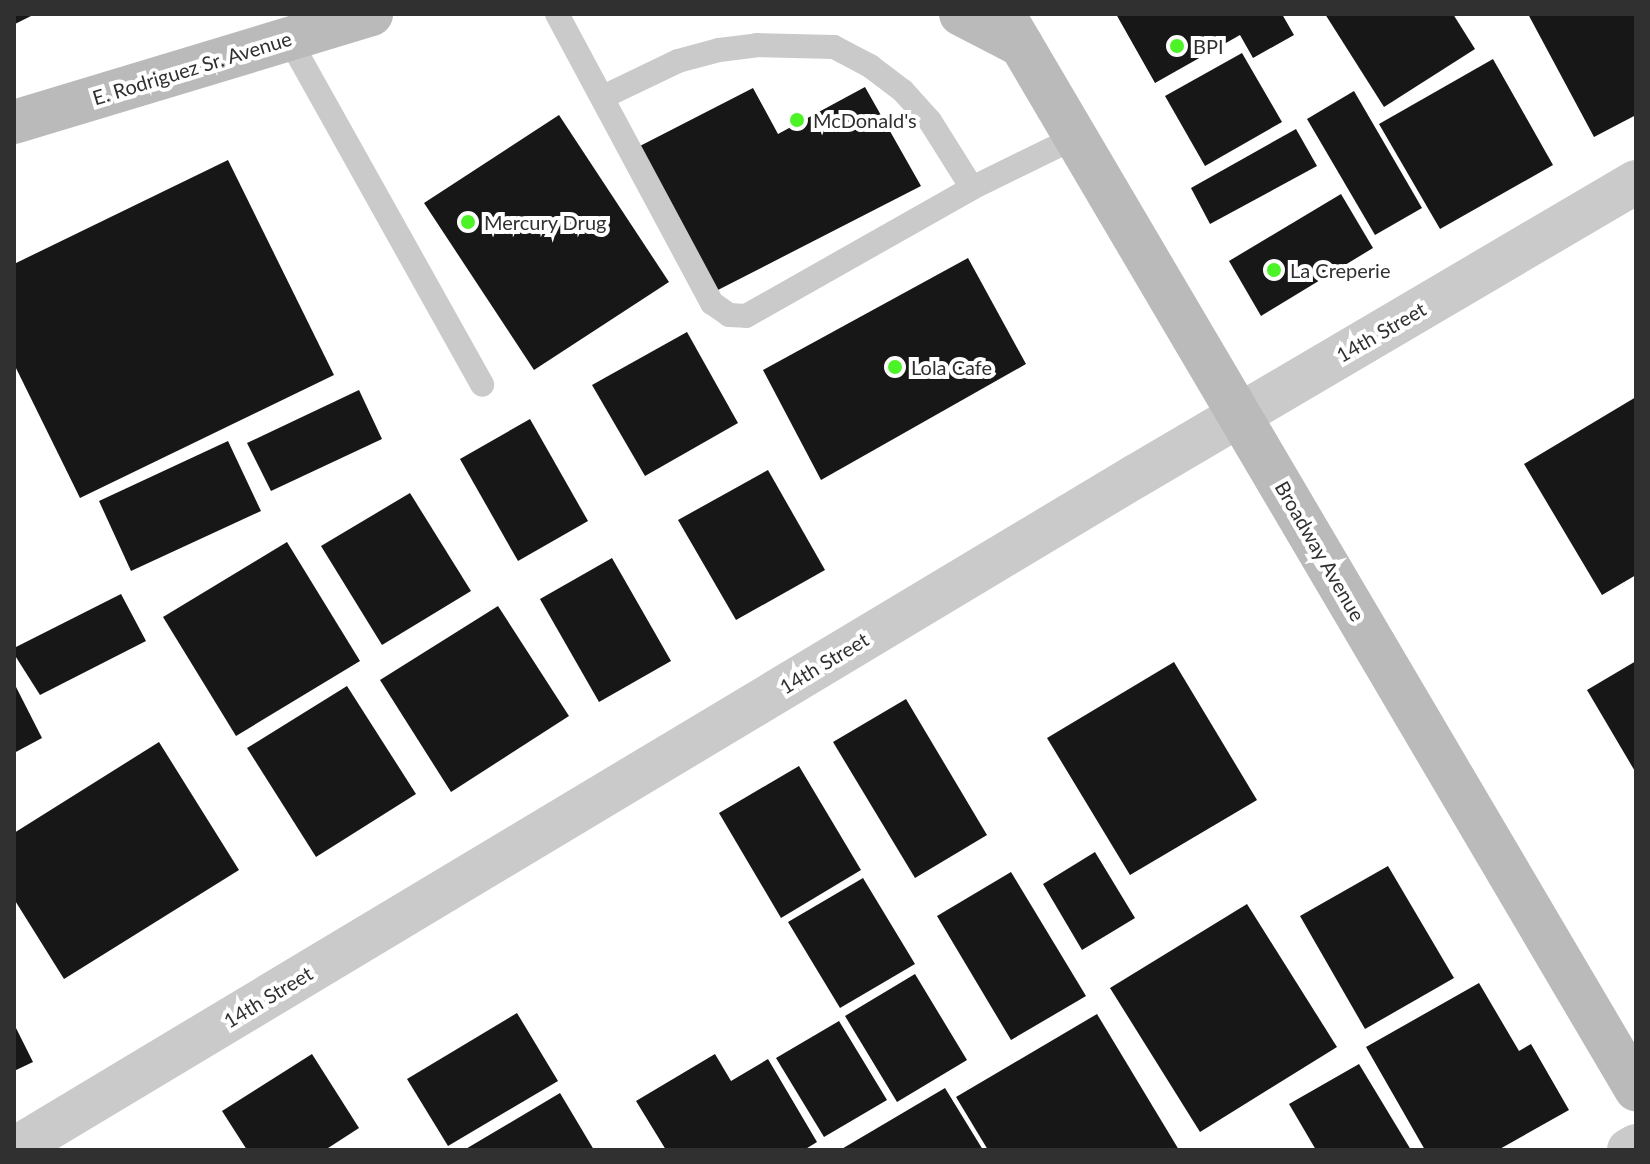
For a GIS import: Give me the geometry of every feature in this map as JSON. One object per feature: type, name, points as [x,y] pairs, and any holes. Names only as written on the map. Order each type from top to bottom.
[{"type":"street","name":"E. Rodriguez Sr. Avenue","points":[[14,122],[371,14]]},
{"type":"street","points":[[961,14],[1012,29]]},
{"type":"street","name":"Broadway Avenue","points":[[1012,29],[1636,1089]]},
{"type":"street","name":"14th Street","points":[[14,1149],[1239,415],[1636,182]]},
{"type":"street","points":[[1629,1150],[1636,1146]]},
{"type":"lane","points":[[557,14],[712,303],[729,315],[746,316],[972,188],[1076,137]]},
{"type":"lane","points":[[289,39],[482,385]]},
{"type":"lane","points":[[603,97],[665,66],[719,50],[783,44],[834,47],[870,66],[903,91],[930,121],[972,188]]},
{"type":"building","points":[[14,14],[35,14],[15,24]]},
{"type":"building","name":"BPI","points":[[1116,14],[1282,14],[1294,35],[1253,58],[1240,35],[1155,83]]},
{"type":"building","points":[[1325,14],[1453,14],[1475,49],[1384,107]]},
{"type":"building","points":[[1528,14],[1636,14],[1636,115],[1594,137]]},
{"type":"building","points":[[1242,53],[1282,122],[1205,166],[1165,96]]},
{"type":"building","points":[[1493,59],[1553,165],[1440,229],[1379,124]]},
{"type":"building","points":[[865,87],[921,186],[716,291],[636,148],[753,88],[778,134]]},
{"type":"building","points":[[1354,91],[1422,208],[1375,235],[1307,119]]},
{"type":"building","points":[[559,115],[669,282],[534,370],[424,203]]},
{"type":"building","points":[[1296,129],[1317,166],[1210,224],[1191,188]]},
{"type":"building","points":[[228,160],[334,375],[80,498],[14,364],[14,264]]},
{"type":"building","points":[[1341,194],[1373,248],[1261,316],[1229,261]]},
{"type":"building","name":"Lola Cafe","points":[[968,258],[1026,364],[821,480],[763,370]]},
{"type":"building","points":[[687,332],[738,423],[645,476],[592,385]]},
{"type":"building","points":[[359,390],[382,439],[271,491],[247,443]]},
{"type":"building","points":[[1636,397],[1636,575],[1602,595],[1524,464]]},
{"type":"building","points":[[530,419],[588,521],[518,561],[460,459]]},
{"type":"building","points":[[228,441],[261,511],[131,571],[99,501]]},
{"type":"building","points":[[768,470],[825,570],[736,620],[678,520]]},
{"type":"building","points":[[410,493],[471,591],[382,645],[321,546]]},
{"type":"building","points":[[287,542],[360,661],[236,736],[163,617]]},
{"type":"building","points":[[612,558],[671,661],[599,702],[540,599]]},
{"type":"building","points":[[121,594],[146,641],[40,695],[14,654],[14,648]]},
{"type":"building","points":[[498,606],[569,716],[451,792],[380,680]]},
{"type":"building","points":[[1636,661],[1636,773],[1587,690]]},
{"type":"building","points":[[1174,662],[1257,800],[1130,875],[1047,738]]},
{"type":"building","points":[[14,683],[42,738],[14,753]]},
{"type":"building","points":[[347,686],[416,794],[316,857],[247,748]]},
{"type":"building","points":[[906,699],[987,835],[915,878],[833,742]]},
{"type":"building","points":[[159,742],[239,870],[64,979],[14,899],[14,833]]},
{"type":"building","points":[[799,766],[861,870],[781,918],[719,813]]},
{"type":"building","points":[[1095,852],[1135,918],[1082,950],[1043,884]]},
{"type":"building","points":[[1388,866],[1454,978],[1365,1029],[1300,916]]},
{"type":"building","points":[[1011,872],[1086,996],[1011,1040],[937,916]]},
{"type":"building","points":[[863,878],[915,964],[840,1008],[788,922]]},
{"type":"building","points":[[1247,904],[1337,1047],[1200,1132],[1110,988]]},
{"type":"building","points":[[915,974],[967,1060],[897,1102],[845,1016]]},
{"type":"building","points":[[1479,983],[1519,1051],[1531,1044],[1569,1110],[1498,1150],[1425,1150],[1366,1047]]},
{"type":"building","points":[[517,1013],[558,1081],[448,1146],[407,1079]]},
{"type":"building","points":[[1097,1014],[1179,1150],[988,1150],[956,1097]]},
{"type":"building","points":[[839,1021],[887,1100],[824,1137],[776,1058]]},
{"type":"building","points":[[14,1024],[33,1062],[14,1071]]},
{"type":"building","points":[[312,1054],[359,1128],[325,1150],[247,1150],[222,1111]]},
{"type":"building","points":[[715,1054],[731,1081],[768,1059],[817,1142],[804,1150],[666,1150],[636,1101]]},
{"type":"building","points":[[1359,1064],[1411,1150],[1316,1150],[1289,1104]]},
{"type":"building","points":[[945,1088],[983,1150],[840,1150]]},
{"type":"building","points":[[560,1093],[594,1150],[464,1150]]},
{"type":"place","name":"BPI","points":[[1177,46]]},
{"type":"place","name":"McDonald's","points":[[797,120]]},
{"type":"place","name":"Mercury Drug","points":[[468,222]]},
{"type":"place","name":"La Creperie","points":[[1274,270]]},
{"type":"place","name":"Lola Cafe","points":[[895,367]]}]
